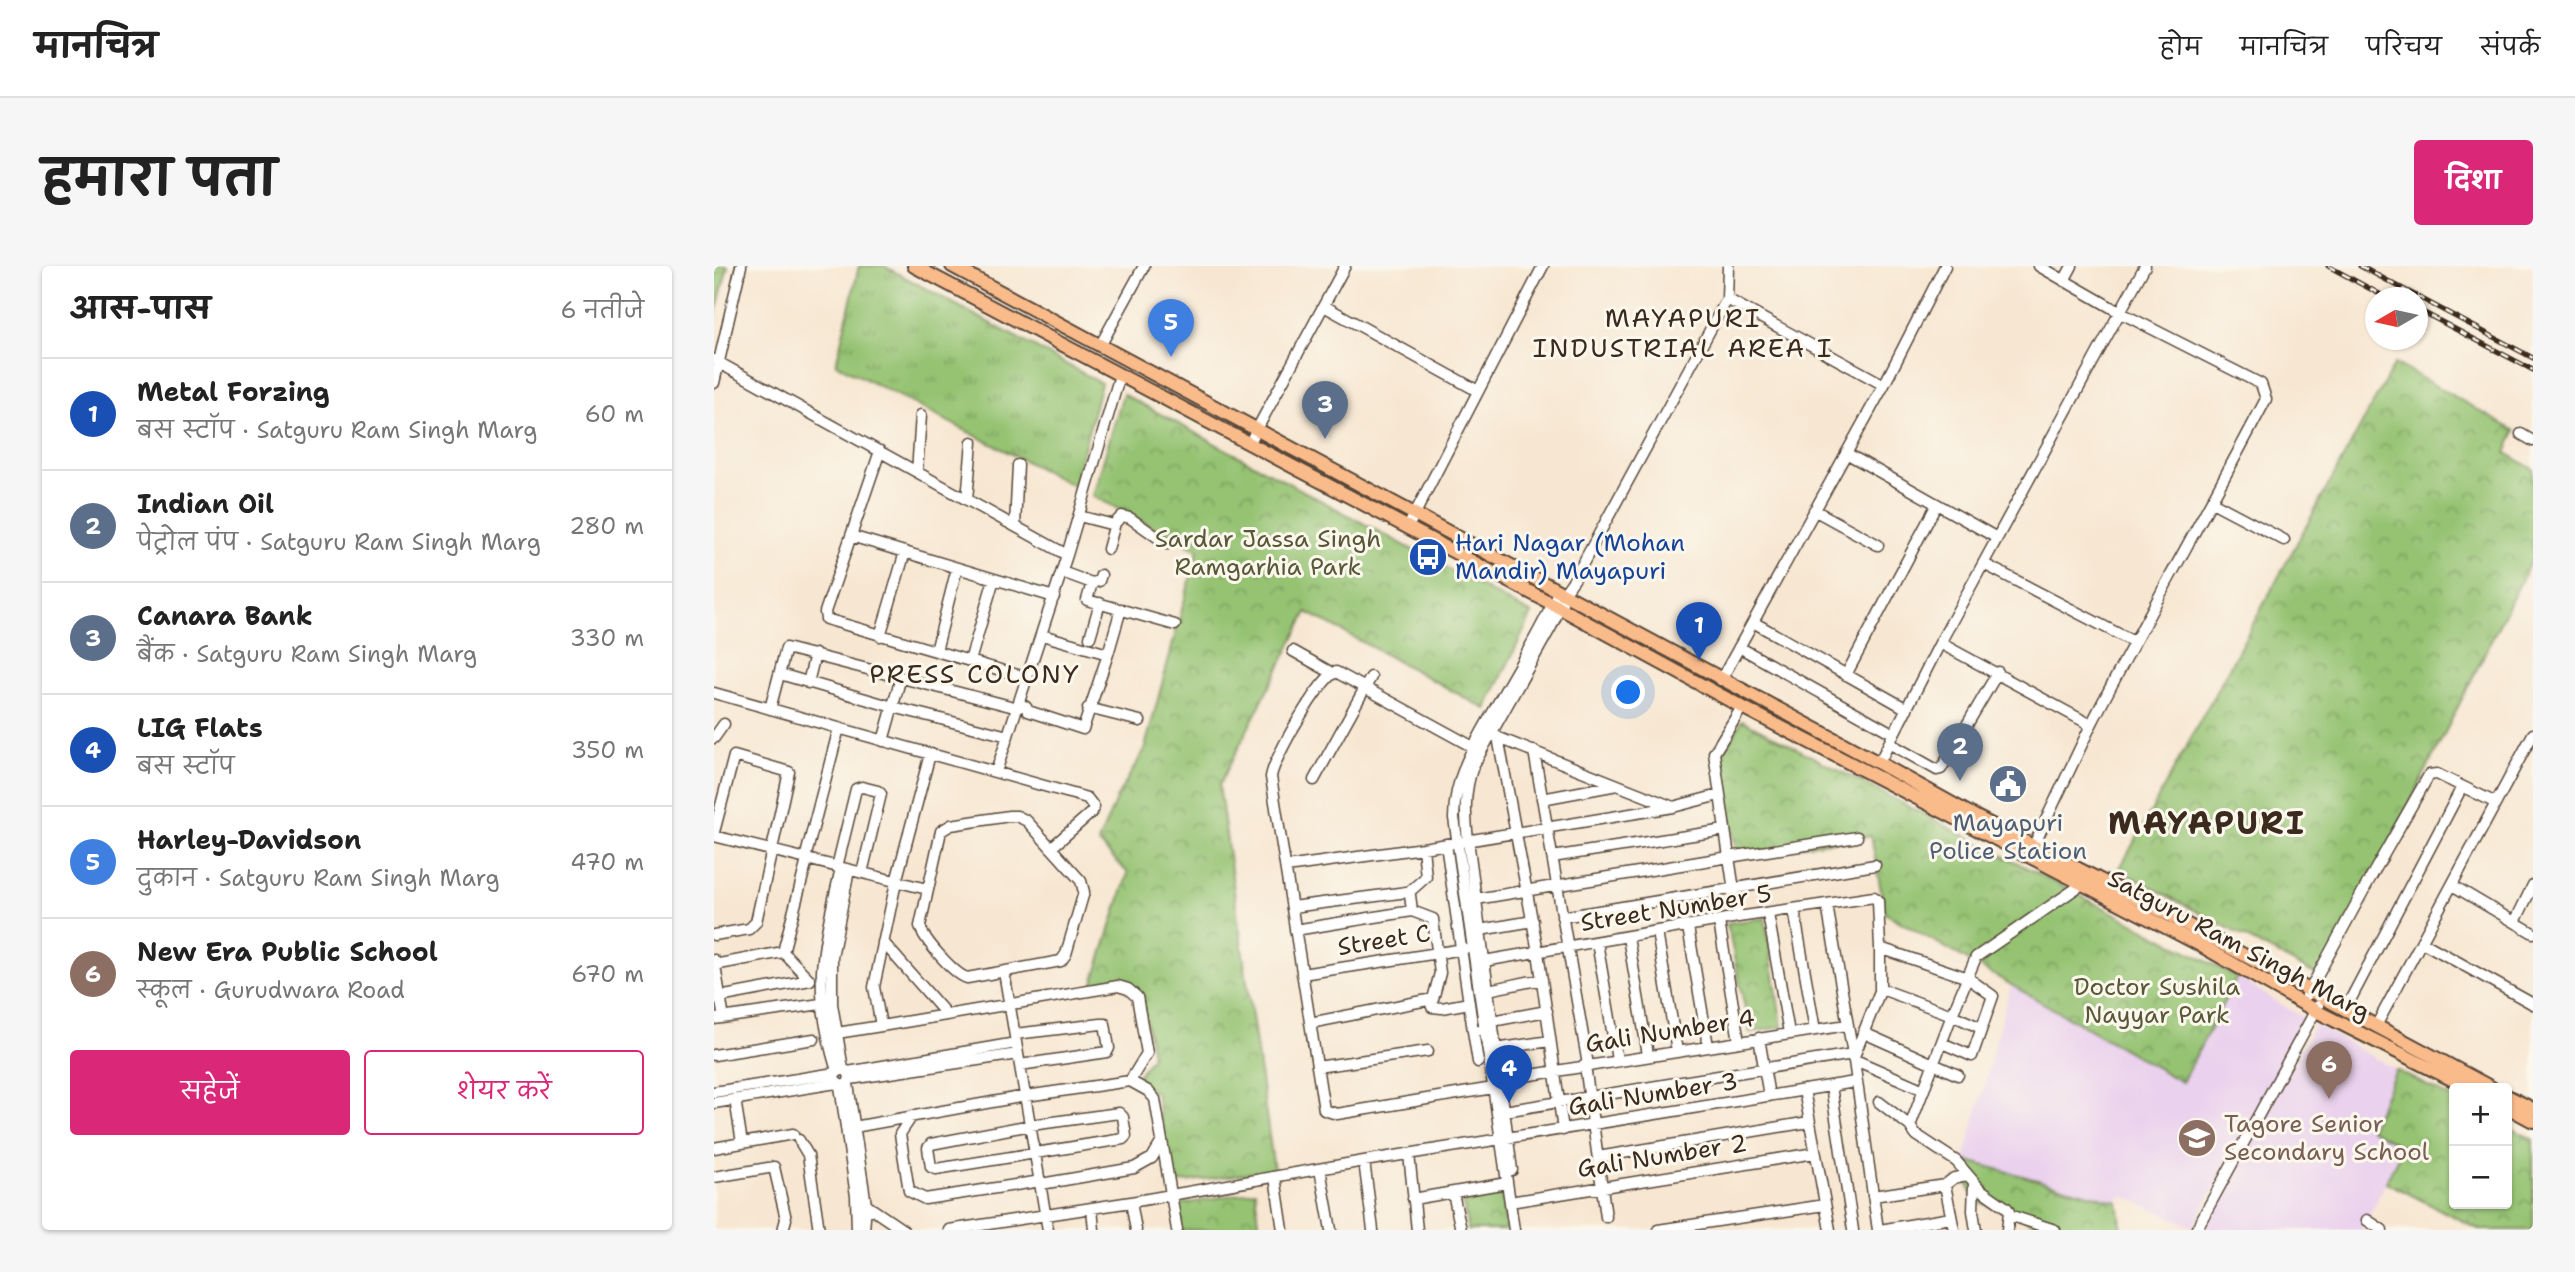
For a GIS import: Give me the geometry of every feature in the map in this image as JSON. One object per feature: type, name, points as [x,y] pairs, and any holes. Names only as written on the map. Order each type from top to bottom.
[{"type":"main road","name":"Satguru Ram Singh Marg","points":[[915,266],[1408,527],[1561,599],[1721,680],[2483,1083]]},
{"type":"main road","name":"Satguru Ram Singh Marg","points":[[950,266],[1415,514],[1742,707],[2200,945],[2316,1011],[2459,1083]]},
{"type":"main road","points":[[2512,1099],[2533,1110]]},
{"type":"main road","points":[[2512,1110],[2533,1121]]},
{"type":"street","points":[[714,383],[716,361],[741,266]]},
{"type":"street","points":[[942,279],[950,266]]},
{"type":"street","points":[[1100,346],[1143,266]]},
{"type":"street","points":[[1250,444],[1345,266]]},
{"type":"street","points":[[1408,527],[1543,266]]},
{"type":"street","points":[[1520,1230],[1496,1084],[1496,1049],[1484,961],[1477,947],[1480,930],[1476,899],[1463,841],[1454,818],[1455,795],[1474,747],[1575,578],[1727,299],[1728,266]]},
{"type":"street","points":[[1721,680],[1884,385],[1945,266]]},
{"type":"street","points":[[2034,845],[2134,642],[2266,399],[2261,384],[2121,313],[2039,266]]},
{"type":"street","points":[[2064,281],[2073,266]]},
{"type":"street","points":[[1879,763],[1940,643],[2145,266]]},
{"type":"street","points":[[1727,299],[1884,385]]},
{"type":"street","points":[[1324,306],[1478,391]]},
{"type":"street","points":[[716,361],[1067,555]]},
{"type":"street","points":[[996,772],[1062,572],[1120,375]]},
{"type":"street","points":[[917,472],[921,415]]},
{"type":"street","points":[[2521,434],[2533,441]]},
{"type":"street","points":[[967,500],[972,442]]},
{"type":"street","points":[[880,451],[825,616],[829,621],[1028,678]]},
{"type":"street","points":[[1846,453],[1997,537]]},
{"type":"street","points":[[1015,526],[1018,465]]},
{"type":"street","points":[[2212,502],[2284,540]]},
{"type":"street","points":[[1846,675],[1937,504]]},
{"type":"street","points":[[1814,510],[1878,545]]},
{"type":"street","points":[[1079,516],[1114,525]]},
{"type":"street","points":[[1108,549],[1114,525],[1119,517],[1126,516],[1167,544]]},
{"type":"street","points":[[851,536],[1054,597]]},
{"type":"street","points":[[880,636],[905,552]]},
{"type":"street","points":[[1984,564],[2134,642]]},
{"type":"street","points":[[936,651],[957,568]]},
{"type":"street","points":[[1062,572],[1092,583],[1099,582],[1101,575]]},
{"type":"street","points":[[970,661],[994,579]]},
{"type":"street","points":[[1092,583],[1087,600],[1175,625]]},
{"type":"street","points":[[1478,1062],[1477,947],[1463,841],[1468,782],[1494,736],[1561,599]]},
{"type":"street","points":[[1090,637],[1100,603]]},
{"type":"street","points":[[770,709],[786,648],[1026,707],[1028,711],[1083,729],[1121,609]]},
{"type":"street","points":[[1753,622],[1907,709]]},
{"type":"street","points":[[1042,635],[1108,654]]},
{"type":"street","points":[[1940,643],[2091,725]]},
{"type":"street","points":[[1739,647],[1937,770],[1941,769],[1998,673]]},
{"type":"street","points":[[1293,651],[1312,659],[1332,673],[1340,673],[1474,747]]},
{"type":"street","points":[[808,683],[814,654]]},
{"type":"street","points":[[1332,673],[1296,723],[1272,772],[1317,1067],[1428,1051]]},
{"type":"street","points":[[780,674],[893,707],[1008,736]]},
{"type":"street","points":[[883,741],[901,677]]},
{"type":"street","points":[[1314,780],[1371,677]]},
{"type":"street","points":[[714,693],[1087,798],[1092,802],[1092,812],[1051,848]]},
{"type":"street","points":[[1738,917],[1714,753],[1742,707]]},
{"type":"street","points":[[1088,708],[1140,721]]},
{"type":"street","points":[[714,738],[724,724]]},
{"type":"street","points":[[783,952],[839,728]]},
{"type":"street","points":[[2376,1026],[2533,734]]},
{"type":"street","points":[[1494,736],[1673,807]]},
{"type":"street","points":[[1494,736],[1528,891],[1563,1130]]},
{"type":"street","points":[[1534,751],[1568,947],[1606,1217]]},
{"type":"street","points":[[881,1026],[874,988],[896,882],[930,754]]},
{"type":"street","points":[[714,935],[755,926],[771,850],[789,772],[734,756],[714,834],[771,850],[926,889]]},
{"type":"street","points":[[2303,1004],[2429,775],[2437,775],[2497,803]]},
{"type":"street","points":[[1542,799],[1618,785]]},
{"type":"street","points":[[857,1230],[856,1196],[832,1004],[832,957],[842,868],[856,789],[862,787],[881,794],[862,873]]},
{"type":"street","points":[[2345,1010],[2462,787]]},
{"type":"street","points":[[1286,867],[1423,848],[1673,807],[1719,795]]},
{"type":"street","points":[[1017,816],[1027,821],[1051,848],[1081,881],[1084,888],[1066,954],[1058,962],[1004,972],[967,978],[956,972],[921,932],[920,921],[926,889],[941,831],[947,827],[1017,816]]},
{"type":"street","points":[[1552,857],[1725,830]]},
{"type":"street","points":[[1476,899],[1857,837]]},
{"type":"street","points":[[1446,844],[1469,1003],[1504,1111],[1507,1183],[1514,1230]]},
{"type":"street","points":[[1292,907],[1408,893],[1426,877],[1423,848]]},
{"type":"street","points":[[1562,917],[1875,864]]},
{"type":"street","points":[[842,868],[822,950],[821,1004],[827,1037],[842,1077],[854,1127],[866,1205],[864,1230]]},
{"type":"street","points":[[2452,884],[2533,933]]},
{"type":"street","points":[[1909,1126],[1976,957],[2081,885]]},
{"type":"street","points":[[2515,922],[2533,885]]},
{"type":"street","points":[[1408,893],[1412,911]]},
{"type":"street","name":"Street Number 5","points":[[1484,961],[1738,917],[1874,897],[1878,901],[1880,948]]},
{"type":"street","points":[[1827,905],[1879,1230],[1951,1218]]},
{"type":"street","points":[[1794,910],[1815,1030]]},
{"type":"street","points":[[1295,930],[1412,911],[1433,919],[1440,973],[1433,999],[1310,1023]]},
{"type":"street","points":[[1768,914],[1789,1034]]},
{"type":"street","points":[[1480,930],[1533,921]]},
{"type":"street","points":[[1719,922],[1740,1041]]},
{"type":"street","points":[[1688,927],[1708,1046]]},
{"type":"street","points":[[1657,932],[1678,1051]]},
{"type":"street","points":[[1628,937],[1648,1055]]},
{"type":"street","points":[[883,942],[947,1015]]},
{"type":"street","points":[[1597,942],[1617,1060]]},
{"type":"street","points":[[2422,942],[2533,1004]]},
{"type":"street","name":"Street C","points":[[1302,974],[1477,947]]},
{"type":"street","points":[[1853,1056],[1880,991],[1880,948],[1968,978],[1993,996],[1972,1056],[1942,1043]]},
{"type":"street","points":[[783,952],[714,963],[718,1016],[821,1004]]},
{"type":"street","points":[[717,997],[810,980],[783,952]]},
{"type":"street","points":[[1004,972],[1048,1230]]},
{"type":"street","points":[[1488,990],[1542,979]]},
{"type":"street","points":[[837,1033],[1118,986],[1128,989],[1137,997],[1147,1053],[1129,1081]]},
{"type":"street","points":[[1880,991],[1884,990],[1981,1028]]},
{"type":"street","points":[[2196,1230],[2322,998]]},
{"type":"street","points":[[1430,1001],[1432,1007],[1437,1009],[1469,1003]]},
{"type":"street","points":[[1492,1021],[1547,1011]]},
{"type":"street","points":[[714,1103],[1016,1044],[1101,1024],[1105,1024],[1107,1028],[1107,1052],[1020,1065]]},
{"type":"street","name":"Gali Number 4","points":[[1317,1067],[1324,1110],[1332,1114],[1496,1084],[1555,1070],[1847,1025]]},
{"type":"street","points":[[1864,1033],[1958,1075]]},
{"type":"street","points":[[1759,1038],[1769,1096]]},
{"type":"street","points":[[714,1055],[814,1039]]},
{"type":"street","points":[[1496,1049],[1550,1041]]},
{"type":"street","points":[[1504,1111],[1853,1056],[1924,1090]]},
{"type":"street","points":[[714,1092],[842,1077]]},
{"type":"street","points":[[854,1127],[1026,1096],[1129,1081],[1148,1091],[1155,1099],[1177,1230]]},
{"type":"street","name":"Gali Number 3","points":[[949,1230],[1092,1209],[1364,1161],[1856,1082]]},
{"type":"street","points":[[1831,1086],[1853,1230]]},
{"type":"street","points":[[1804,1090],[1830,1230]]},
{"type":"street","points":[[735,1099],[742,1143]]},
{"type":"street","points":[[1879,1102],[1915,1134],[1956,1161],[1971,1179],[2007,1208],[2007,1230]]},
{"type":"street","points":[[1119,1113],[1123,1117],[1125,1138],[1036,1153],[936,1169],[931,1167],[928,1148],[931,1144],[1031,1125],[1119,1113]]},
{"type":"street","points":[[912,1116],[900,1134],[909,1191],[925,1199],[1134,1168],[1152,1158],[1161,1143]]},
{"type":"street","points":[[1598,1157],[1809,1122]]},
{"type":"street","points":[[714,1148],[796,1137],[808,1155],[819,1230]]},
{"type":"street","name":"Gali Number 2","points":[[1516,1202],[1815,1153]]},
{"type":"street","points":[[1409,1154],[1417,1230]]},
{"type":"street","points":[[1364,1161],[1373,1230]]},
{"type":"street","points":[[714,1177],[774,1167],[786,1219],[783,1230]]},
{"type":"street","points":[[1320,1169],[1331,1230]]},
{"type":"street","points":[[1275,1177],[1283,1230]]},
{"type":"street","points":[[1873,1196],[1945,1185],[1954,1178],[1971,1179]]},
{"type":"street","points":[[1971,1179],[1976,1230]]},
{"type":"street","points":[[1413,1199],[1507,1183]]},
{"type":"street","points":[[1945,1185],[1954,1230]]},
{"type":"street","points":[[1453,1193],[1461,1230]]},
{"type":"street","points":[[1131,1202],[1136,1230]]},
{"type":"street","points":[[866,1205],[904,1230]]},
{"type":"street","points":[[1658,1230],[1721,1225],[1825,1205]]},
{"type":"street","points":[[1092,1209],[1094,1230]]},
{"type":"street","points":[[2009,1215],[2033,1226],[2055,1230]]},
{"type":"street","points":[[2367,1220],[2382,1230]]},
{"type":"shaded area","points":[[2237,977],[2307,1020],[2193,1227],[2122,1195],[2118,1202],[1964,1160],[2011,985],[2181,1082]]},
{"type":"shaded area","points":[[2315,1024],[2396,1070],[2370,1129],[2404,1147],[2362,1230],[2205,1230]]},
{"type":"green space","points":[[714,266],[728,266],[714,320]]},
{"type":"green space","points":[[859,266],[884,266],[1101,383],[1074,486],[836,364]]},
{"type":"green space","name":"Doctor Sushila Nayyar Park","points":[[2395,363],[2515,431],[2506,453],[2533,469],[2533,557],[2322,978],[2119,870]]},
{"type":"green space","name":"Sardar Jassa Singh Ramgarhia Park","points":[[1123,394],[1532,614],[1486,709],[1307,612],[1219,786],[1274,1170],[1171,1184],[1156,1093],[1134,1081],[1152,1056],[1142,996],[1117,982],[1092,986],[1128,873],[1098,842],[1117,797],[1144,751],[1198,550],[1093,496]]},
{"type":"green space","name":"Doctor Sushila Nayyar Park","points":[[1742,720],[2237,977],[2182,1082],[1885,913],[1871,836],[1737,855],[1719,761]]},
{"type":"green space","points":[[1765,918],[1782,1027],[1750,1032],[1727,923]]},
{"type":"green space","points":[[2396,1070],[2449,1096],[2449,1209],[2512,1209],[2512,1128],[2533,1139],[2533,1230],[2480,1230],[2386,1182],[2403,1147],[2370,1129]]},
{"type":"green space","points":[[1964,1160],[2118,1202],[2122,1230],[2053,1230],[1974,1200]]},
{"type":"green space","points":[[1255,1191],[1260,1230],[1181,1230],[1177,1205]]},
{"type":"green space","points":[[1501,1195],[1506,1230],[1468,1230],[1463,1202]]},
{"type":"railway","points":[[2328,266],[2367,287]]},
{"type":"railway","points":[[2360,266],[2533,358]]},
{"type":"railway","points":[[2428,315],[2533,370]]},
{"type":"place","name":"Harley-Davidson","points":[[1171,357]]},
{"type":"place","name":"Canara Bank","points":[[1325,439]]},
{"type":"place","name":"Hari Nagar (Mohan Mandir) Mayapuri","points":[[1428,557]]},
{"type":"place","name":"Metal Forzing","points":[[1699,660]]},
{"type":"place","name":"Indian Oil","points":[[1960,781]]},
{"type":"place","name":"Mayapuri Police Station","points":[[2008,784]]},
{"type":"place","name":"New Era Public School","points":[[2329,1099]]},
{"type":"place","name":"LIG Flats","points":[[1509,1103]]},
{"type":"place","name":"Tagore Senior Secondary School","points":[[2197,1138]]},
{"type":"district","name":"MAYAPURI INDUSTRIAL AREA I","points":[[1683,333]]},
{"type":"district","name":"PRESS COLONY","points":[[975,674]]},
{"type":"district","name":"MAYAPURI","points":[[2207,823]]}]
